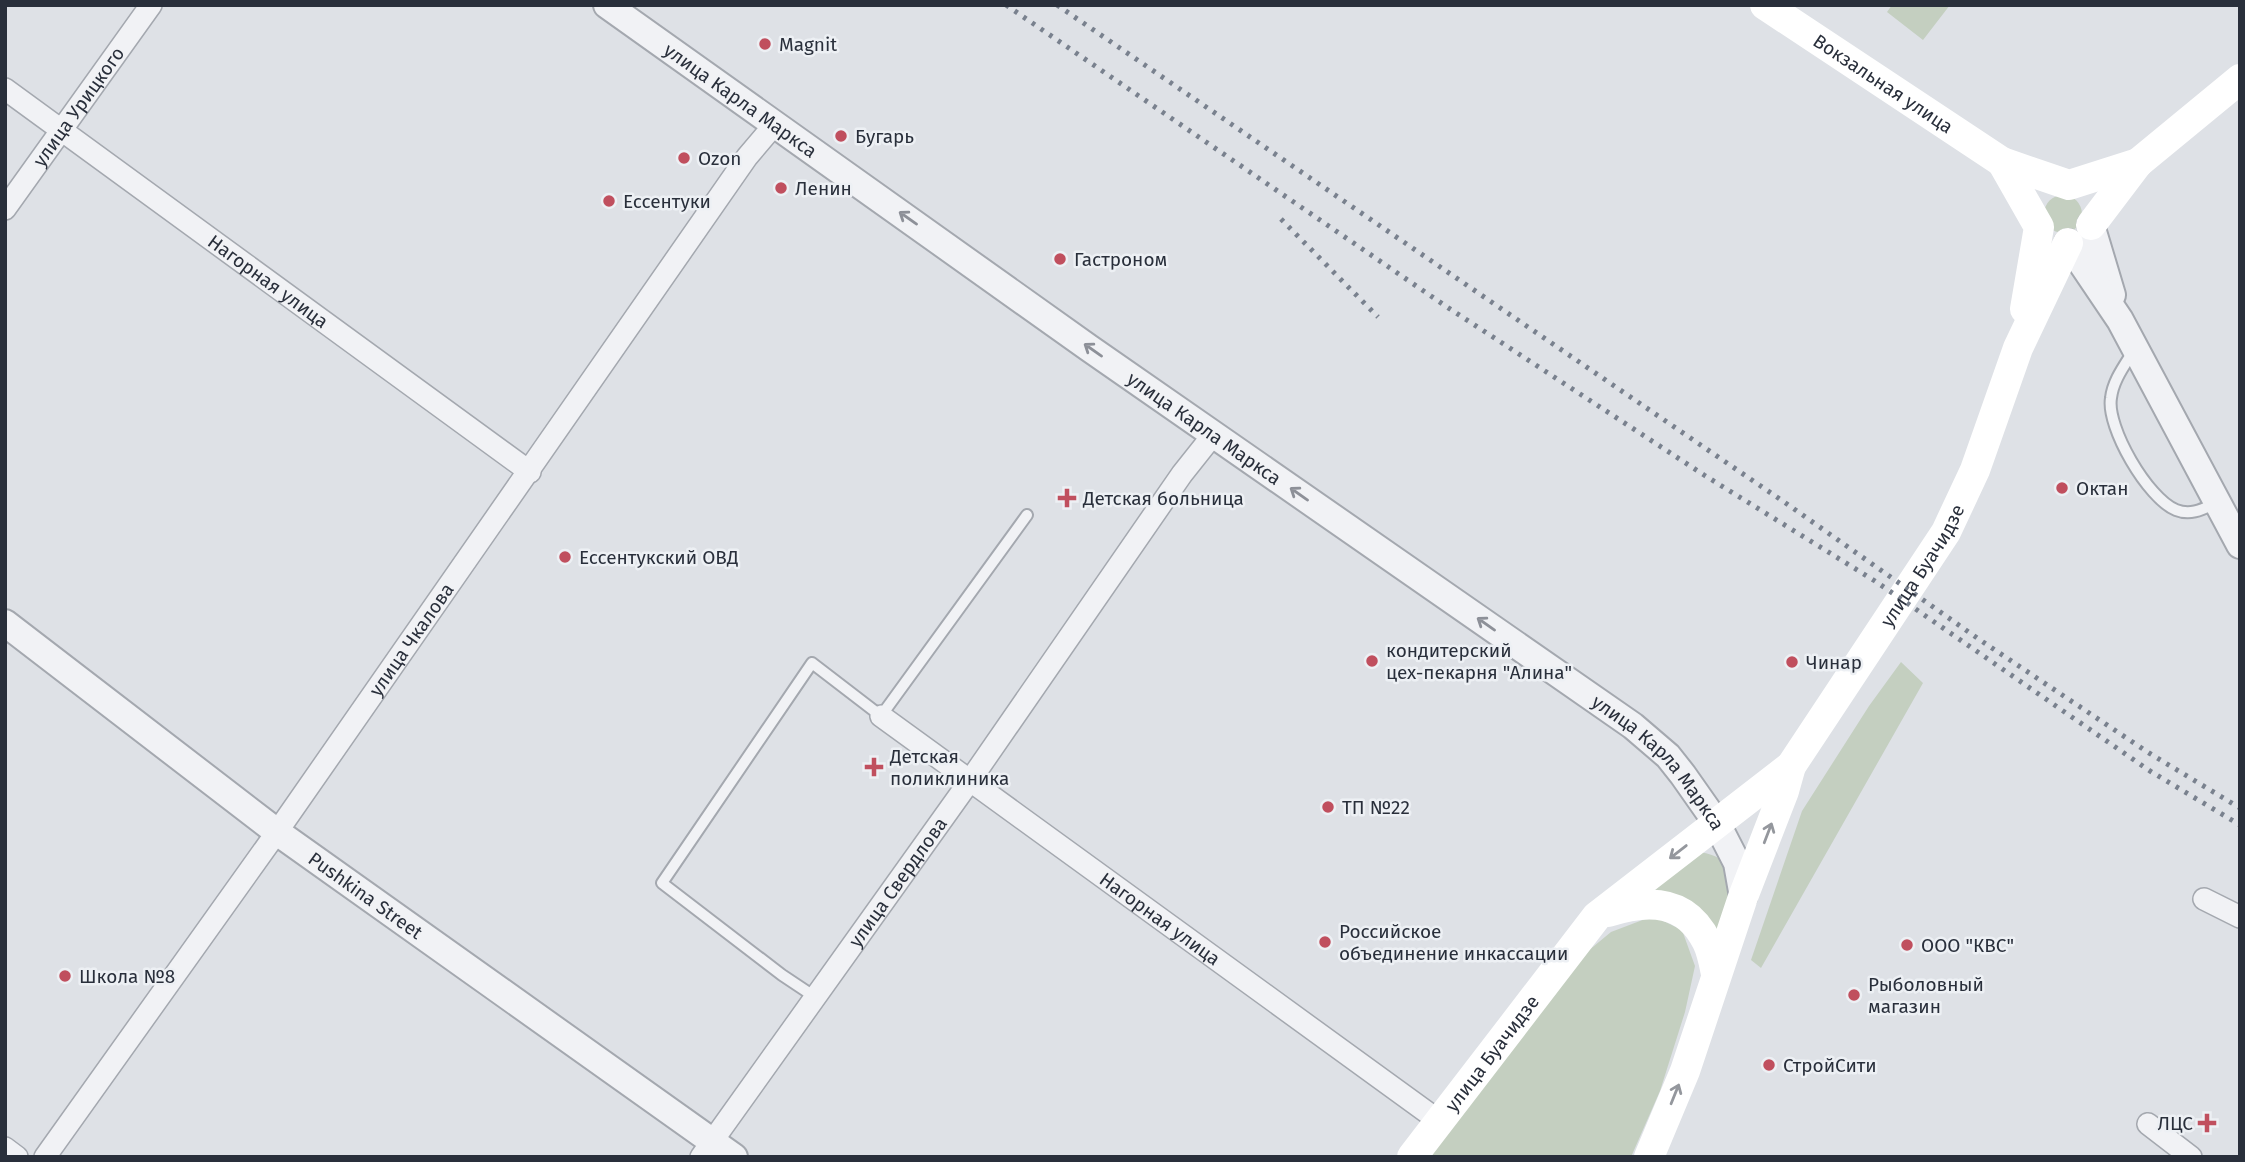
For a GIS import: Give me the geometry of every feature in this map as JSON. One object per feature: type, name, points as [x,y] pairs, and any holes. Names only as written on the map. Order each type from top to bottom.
[{"type":"main road","name":"Вокзальная улица","points":[[1765,5],[2002,162]]},
{"type":"main road","points":[[2018,348],[2080,234],[2138,163],[2240,79]]},
{"type":"main road","points":[[2002,162],[2069,185],[2138,163]]},
{"type":"main road","points":[[2002,162],[2039,227],[2051,239],[2080,234],[2094,217],[2091,199],[2078,187],[2060,184],[2044,193],[2036,209],[2039,227],[2018,348]]},
{"type":"main road","name":"улица Буачидзе","points":[[1649,1157],[1685,1071],[1716,974],[1791,766],[1946,532],[1975,471],[2018,348]]},
{"type":"main road","name":"улица Буачидзе","points":[[1412,1157],[1597,916],[1791,766]]},
{"type":"main road","points":[[1597,916],[1633,904],[1657,903],[1680,912],[1695,923],[1708,944],[1716,974]]},
{"type":"street","name":"улица Урицкого","points":[[5,209],[151,5]]},
{"type":"street","name":"улица Карла Маркса","points":[[607,5],[1213,435],[1633,726],[1668,756],[1716,822],[1737,863],[1743,897]]},
{"type":"street","name":"Нагорная улица","points":[[5,89],[530,472]]},
{"type":"street","name":"улица Чкалова","points":[[45,1157],[530,472],[747,157],[775,124]]},
{"type":"street","points":[[2080,234],[2120,320],[2240,545]]},
{"type":"street","name":"улица Свердлова","points":[[716,1152],[815,997],[969,782],[1182,474],[1213,435]]},
{"type":"street","name":"Pushkina Street","points":[[5,623],[277,832],[716,1152]]},
{"type":"street","name":"Нагорная улица","points":[[881,716],[1439,1121]]},
{"type":"street","points":[[2204,899],[2240,917]]},
{"type":"street","points":[[2148,1124],[2191,1157]]},
{"type":"street","points":[[5,1148],[17,1157]]},
{"type":"lane","points":[[2136,349],[2115,380],[2110,400],[2113,423],[2129,457],[2142,479],[2175,510],[2196,513],[2216,503]]},
{"type":"lane","points":[[815,997],[662,883],[812,663],[881,716],[1027,515]]},
{"type":"green space","points":[[1892,5],[1950,5],[1923,40],[1887,12]]},
{"type":"green space","points":[[2063,195],[2076,201],[2082,214],[2076,227],[2063,233],[2050,227],[2044,214],[2050,201]]},
{"type":"green space","points":[[1901,662],[1923,683],[1761,968],[1751,960],[1802,811],[1869,706]]},
{"type":"green space","points":[[1698,852],[1712,855],[1722,861],[1736,881],[1715,936],[1652,892]]},
{"type":"green space","points":[[1653,916],[1682,930],[1695,966],[1685,1012],[1660,1091],[1631,1157],[1426,1157],[1565,970],[1611,932]]},
{"type":"railway","points":[[1006,5],[1447,307],[1704,475],[1875,581],[2150,771],[2240,825]]},
{"type":"railway","points":[[1057,5],[1787,504],[1980,640],[2149,753],[2240,808]]},
{"type":"railway","points":[[1281,219],[1378,317]]},
{"type":"place","name":"Magnit","points":[[765,44]]},
{"type":"place","name":"Бугарь","points":[[841,136]]},
{"type":"place","name":"Ozon","points":[[684,158]]},
{"type":"place","name":"Ленин","points":[[781,188]]},
{"type":"place","name":"Ессентуки","points":[[609,201]]},
{"type":"place","name":"Гастроном","points":[[1060,259]]},
{"type":"place","name":"Октан","points":[[2062,488]]},
{"type":"place","name":"Детская больница","points":[[1067,498]]},
{"type":"place","name":"Ессентукский ОВД","points":[[565,557]]},
{"type":"place","name":"кондитерский цех-пекарня \"Алина\"","points":[[1372,661]]},
{"type":"place","name":"Чинар","points":[[1792,662]]},
{"type":"place","name":"Детская поликлиника","points":[[874,767]]},
{"type":"place","name":"ТП №22","points":[[1328,807]]},
{"type":"place","name":"Российское объединение инкассации","points":[[1325,942]]},
{"type":"place","name":"ООО \"КВС\"","points":[[1907,945]]},
{"type":"place","name":"Школа №8","points":[[65,976]]},
{"type":"place","name":"Рыболовный магазин","points":[[1854,995]]},
{"type":"place","name":"СтройСити","points":[[1769,1065]]},
{"type":"place","name":"ЛЦС","points":[[2207,1123]]}]
